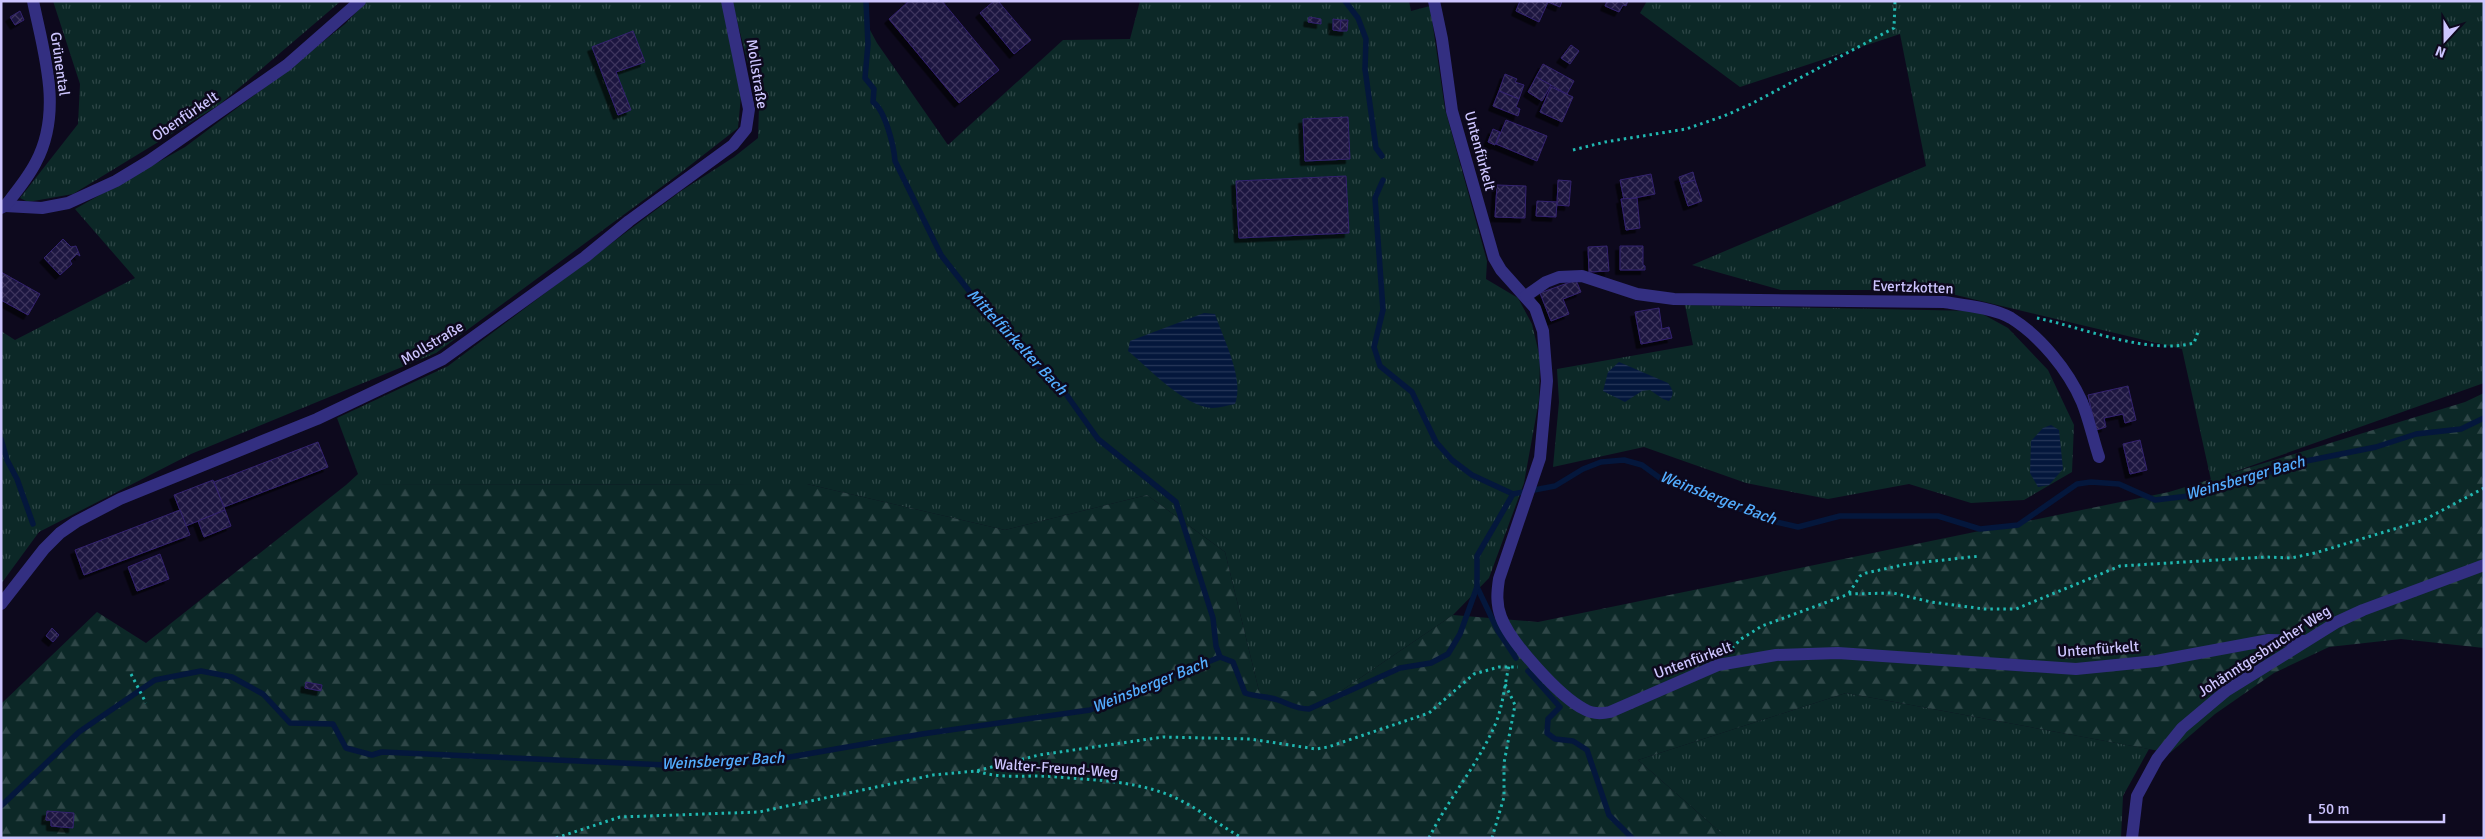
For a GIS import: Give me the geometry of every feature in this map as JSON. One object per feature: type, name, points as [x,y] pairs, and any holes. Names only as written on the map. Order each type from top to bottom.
[{"type":"street","name":"Grünental","points":[[3,207],[37,160],[48,123],[50,86],[33,1]]},
{"type":"street","name":"Obenfürkelt","points":[[3,207],[42,208],[68,203],[116,181],[149,161],[287,65],[360,1]]},
{"type":"street","name":"Mollstraße","points":[[1,604],[44,549],[60,533],[76,522],[120,499],[317,419],[443,359],[585,258],[629,222],[734,145],[746,129],[749,110],[727,1]]},
{"type":"street","name":"Untenfürkelt","points":[[1434,1],[1442,39],[1452,111],[1494,258],[1501,270],[1535,308],[1546,354],[1546,413],[1536,474],[1499,579],[1497,600],[1502,619],[1518,647],[1580,707],[1590,712],[1603,714],[1619,709],[1657,690],[1718,665],[1755,657],[1818,653],[2076,670],[2156,661],[2270,640],[2305,641]]},
{"type":"street","name":"Evertzkotten","points":[[1526,296],[1546,282],[1559,277],[1582,276],[1636,294],[1674,299],[1944,302],[2010,317],[2046,350],[2071,381],[2082,404],[2099,457]]},
{"type":"street","name":"Johänntgesbrucher Weg","points":[[2132,838],[2134,807],[2142,784],[2157,759],[2178,733],[2226,691],[2305,641],[2363,610],[2484,565]]},
{"type":"path","points":[[1573,150],[1605,142],[1686,129],[1724,116],[1751,104],[1894,28],[1895,1]]},
{"type":"path","points":[[2034,318],[2127,340],[2167,346],[2194,343],[2199,329]]},
{"type":"path","points":[[1718,665],[1741,639],[1762,626],[1848,594],[1893,593],[1931,602],[1984,609],[2016,609],[2120,566],[2266,557],[2291,558],[2315,553],[2424,520],[2484,488]]},
{"type":"path","points":[[1848,594],[1860,576],[1866,573],[1908,564],[1980,556]]},
{"type":"path","points":[[556,838],[620,817],[759,812],[933,775],[976,771],[1039,755],[1163,737],[1250,739],[1316,748],[1328,747],[1429,713],[1474,674],[1508,666],[1536,666]]},
{"type":"path","points":[[1429,838],[1463,784],[1494,728],[1503,701],[1508,666]]},
{"type":"path","points":[[131,674],[146,703]]},
{"type":"path","points":[[1492,838],[1504,797],[1504,763],[1515,705],[1505,683]]},
{"type":"path","name":"Walter-Freund-Weg","points":[[976,771],[1000,776],[1041,775],[1098,780],[1152,789],[1182,801],[1242,838]]},
{"type":"green space","points":[[53,1],[341,1],[219,105],[73,194],[28,202],[20,198],[78,124],[80,84]]},
{"type":"green space","points":[[367,1],[722,1],[741,96],[738,128],[679,174],[436,353],[191,454],[39,532],[1,584],[1,331],[15,340],[135,278],[75,209],[185,147],[345,24]]},
{"type":"green space","points":[[732,1],[866,1],[870,30],[877,43],[948,145],[1063,40],[1130,39],[1140,1],[1409,1],[1411,11],[1430,6],[1445,109],[1487,261],[1486,279],[1518,298],[1532,324],[1540,358],[1539,400],[1524,483],[1489,578],[1453,615],[1341,691],[1259,691],[1225,552],[1147,495],[1005,530],[807,484],[346,485],[358,474],[337,418],[448,366],[681,191],[734,157],[758,138],[759,107]]},
{"type":"green space","points":[[1647,1],[2484,1],[2484,383],[2211,480],[2182,349],[1935,290],[1781,290],[1692,265],[1926,166],[1900,34],[1740,87],[1640,13]]},
{"type":"green space","points":[[1685,305],[1977,311],[2008,328],[2048,370],[2074,425],[2072,472],[2024,500],[1971,503],[1909,484],[1828,499],[1746,483],[1644,447],[1553,467],[1559,402],[1557,369],[1693,345]]},
{"type":"green space","points":[[2484,393],[2484,648],[2401,639],[2329,647],[2274,673],[2215,714],[2170,753],[1846,693],[1638,760],[1727,838],[1,838],[1,704],[97,612],[146,643],[346,485],[807,484],[1005,530],[1147,495],[1225,552],[1259,691],[1341,691],[1453,615],[1538,622],[2169,492],[2465,402]]},
{"type":"green space","points":[[1846,693],[2149,749],[2123,796],[2121,838],[1727,838],[1638,760]]},
{"type":"water","points":[[1204,313],[1215,314],[1232,359],[1237,383],[1235,404],[1212,408],[1190,401],[1167,386],[1128,351],[1130,341]]},
{"type":"water","points":[[1619,362],[1668,383],[1673,392],[1671,399],[1669,401],[1663,399],[1650,390],[1642,391],[1625,402],[1603,391],[1608,372]]},
{"type":"water","points":[[2051,425],[2059,430],[2063,469],[2049,485],[2038,487],[2030,473],[2031,441],[2043,428]]},
{"type":"building","points":[[909,1],[942,1],[999,70],[959,103],[889,19]]},
{"type":"building","points":[[994,1],[998,1],[1031,40],[1014,54],[980,13]]},
{"type":"building","points":[[1520,1],[1562,1],[1560,7],[1548,2],[1539,22],[1516,11]]},
{"type":"building","points":[[1607,1],[1628,1],[1626,6],[1623,5],[1619,12],[1605,6]]},
{"type":"building","points":[[20,11],[24,20],[15,25],[10,17]]},
{"type":"building","points":[[1309,17],[1321,19],[1321,24],[1308,22]]},
{"type":"building","points":[[1333,19],[1341,20],[1340,31],[1333,30]]},
{"type":"building","points":[[1341,20],[1348,20],[1347,31],[1340,31]]},
{"type":"building","points":[[633,31],[645,62],[616,72],[631,110],[618,115],[592,47]]},
{"type":"building","points":[[1571,45],[1579,51],[1570,64],[1561,58]]},
{"type":"building","points":[[1543,64],[1574,81],[1567,94],[1536,77]]},
{"type":"building","points":[[1505,74],[1517,79],[1515,82],[1524,85],[1519,99],[1499,91]]},
{"type":"building","points":[[1536,77],[1551,85],[1542,101],[1528,92]]},
{"type":"building","points":[[1551,87],[1573,97],[1562,122],[1540,112]]},
{"type":"building","points":[[1499,91],[1519,99],[1516,107],[1520,109],[1518,116],[1493,106]]},
{"type":"building","points":[[1348,117],[1350,159],[1305,161],[1303,119]]},
{"type":"building","points":[[1506,120],[1547,136],[1537,161],[1496,144]]},
{"type":"building","points":[[1493,129],[1500,132],[1495,145],[1488,142]]},
{"type":"building","points":[[1693,172],[1695,180],[1681,184],[1679,177]]},
{"type":"building","points":[[1651,174],[1655,194],[1624,200],[1620,180]]},
{"type":"building","points":[[1346,176],[1349,233],[1239,238],[1236,181]]},
{"type":"building","points":[[1558,180],[1571,181],[1569,206],[1557,205]]},
{"type":"building","points":[[1695,180],[1702,201],[1688,206],[1681,184]]},
{"type":"building","points":[[1497,185],[1526,186],[1525,218],[1495,217]]},
{"type":"building","points":[[1637,198],[1640,228],[1626,230],[1621,199]]},
{"type":"building","points":[[1537,201],[1557,202],[1556,217],[1536,216]]},
{"type":"building","points":[[63,239],[71,247],[76,246],[80,256],[77,254],[70,261],[72,264],[60,275],[44,258]]},
{"type":"building","points":[[1607,246],[1609,271],[1589,272],[1588,247]]},
{"type":"building","points":[[1620,246],[1643,246],[1643,265],[1645,270],[1620,270]]},
{"type":"building","points":[[1,272],[40,294],[28,315],[1,300]]},
{"type":"building","points":[[1576,280],[1581,292],[1563,299],[1569,314],[1551,321],[1540,293]]},
{"type":"building","points":[[1659,308],[1662,329],[1669,327],[1672,338],[1641,344],[1635,312]]},
{"type":"building","points":[[2128,386],[2136,420],[2125,423],[2123,414],[2104,418],[2106,427],[2096,430],[2088,395]]},
{"type":"building","points":[[2140,440],[2147,470],[2130,474],[2123,444]]},
{"type":"building","points":[[318,442],[328,467],[224,507],[214,482]]},
{"type":"building","points":[[213,480],[225,510],[186,526],[174,495]]},
{"type":"building","points":[[180,510],[190,535],[84,575],[75,550]]},
{"type":"building","points":[[225,510],[231,526],[204,537],[198,521]]},
{"type":"building","points":[[160,554],[169,579],[137,591],[128,567]]},
{"type":"building","points":[[52,628],[59,635],[53,642],[46,636]]},
{"type":"building","points":[[306,682],[322,685],[321,691],[305,688]]},
{"type":"building","points":[[47,811],[74,813],[73,828],[51,826],[51,820],[46,820]]},
{"type":"waterway","name":"Mittelfürkelter Bach","points":[[866,1],[868,44],[865,78],[874,89],[873,102],[885,120],[891,138],[895,161],[941,255],[984,310],[1037,366],[1056,380],[1098,439],[1176,502],[1213,618],[1216,646],[1220,657]]},
{"type":"waterway","points":[[1345,1],[1358,18],[1366,39],[1365,69],[1376,148],[1382,156]]},
{"type":"waterway","points":[[1383,180],[1375,198],[1383,310],[1374,347],[1380,366],[1412,392],[1436,442],[1452,460],[1472,475],[1513,494]]},
{"type":"waterway","name":"Weinsberger Bach","points":[[1,806],[79,732],[155,680],[201,671],[232,677],[263,694],[290,723],[333,724],[346,748],[372,755],[382,752],[666,765],[767,761],[922,734],[1090,710],[1220,657],[1233,662],[1245,693],[1309,709],[1400,668],[1431,663],[1448,654],[1460,634],[1477,587],[1477,556],[1513,494],[1555,486],[1583,469],[1601,462],[1624,460],[1642,465],[1664,481],[1772,521],[1798,527],[1840,516],[1938,516],[1980,529],[2018,525],[2077,484],[2091,482],[2119,484],[2155,500],[2197,495],[2301,462],[2376,447],[2416,434],[2461,429],[2484,418]]},
{"type":"waterway","points":[[1,439],[7,460],[17,479],[33,524]]},
{"type":"waterway","points":[[1477,587],[1498,631],[1516,658]]},
{"type":"waterway","points":[[1528,671],[1560,707],[1548,719],[1547,733],[1555,739],[1573,741],[1587,750],[1609,815],[1632,838]]}]
